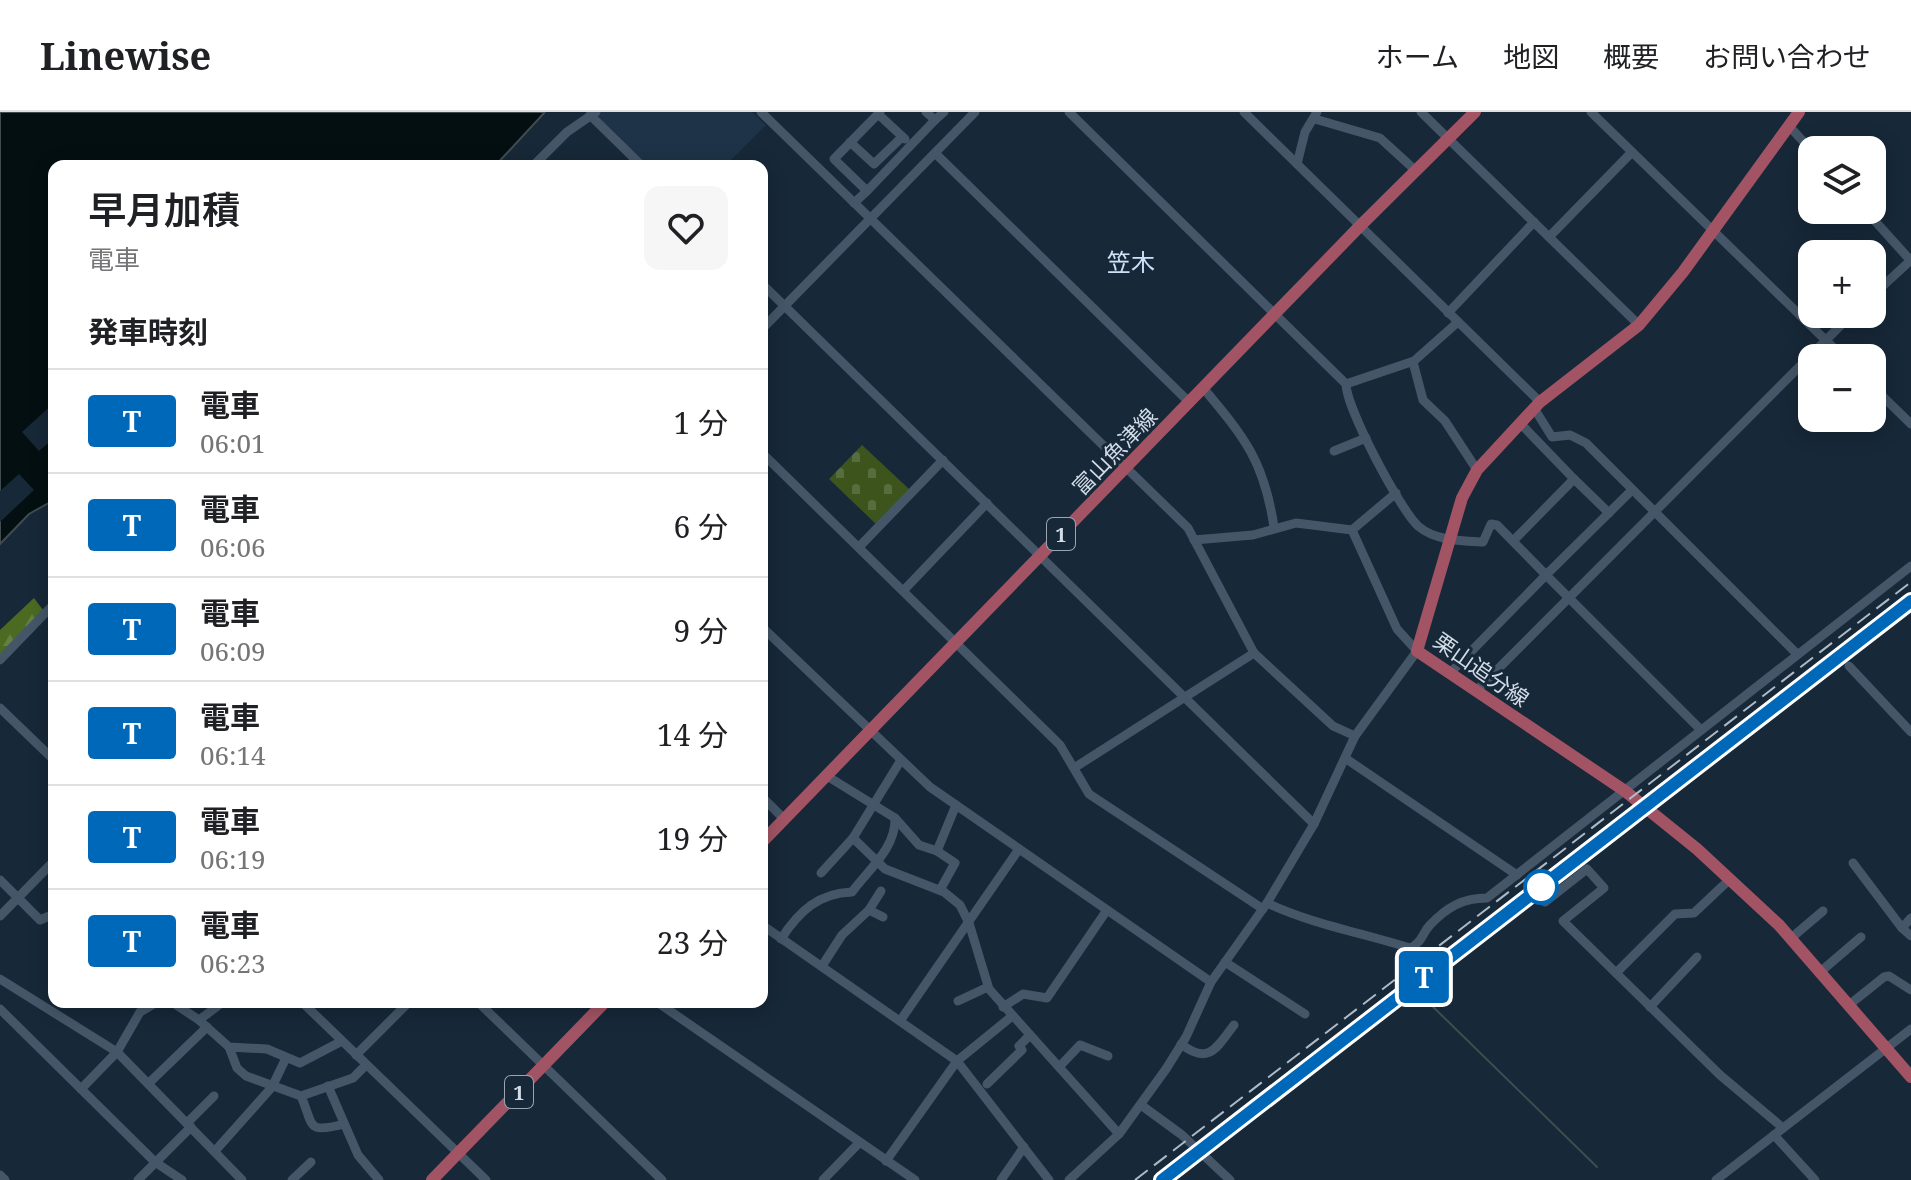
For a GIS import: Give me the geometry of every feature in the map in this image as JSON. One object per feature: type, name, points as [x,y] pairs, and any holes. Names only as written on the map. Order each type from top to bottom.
[{"type":"main road","name":"1","points":[[1360,226],[1475,112]]},
{"type":"main road","name":"栗山追分線","points":[[1799,112],[1639,325],[1537,405],[1477,470],[1462,498],[1417,651],[1625,791],[1730,879],[1790,939],[1911,1077]]},
{"type":"main road","name":"富山魚津線","points":[[768,836],[1360,226]]},
{"type":"main road","name":"1","points":[[432,1180],[599,1008]]},
{"type":"street","points":[[761,112],[1188,528],[1254,653],[1333,726],[1355,736]]},
{"type":"street","points":[[926,112],[935,120]]},
{"type":"street","points":[[854,203],[944,112]]},
{"type":"street","points":[[768,323],[975,112]]},
{"type":"street","points":[[1069,112],[1346,384],[1346,397],[1359,417],[1366,438],[1419,527],[1450,540],[1483,542],[1491,524],[1514,540],[1701,730]]},
{"type":"street","points":[[1244,112],[1458,322],[1537,405],[1552,437],[1579,438],[1797,654]]},
{"type":"street","points":[[1421,112],[1639,325]]},
{"type":"street","points":[[1591,112],[1830,344]]},
{"type":"street","points":[[867,191],[834,159],[850,142],[879,113],[912,146]]},
{"type":"street","points":[[540,160],[593,114],[636,160]]},
{"type":"street","points":[[1297,164],[1305,132],[1316,115],[1380,138],[1415,170]]},
{"type":"street","points":[[1789,126],[1798,136]]},
{"type":"street","points":[[874,164],[902,137]]},
{"type":"street","points":[[850,142],[884,174]]},
{"type":"street","points":[[1549,237],[1632,152]]},
{"type":"street","points":[[935,153],[1190,403]]},
{"type":"street","points":[[1448,313],[1534,222]]},
{"type":"street","points":[[1878,224],[1911,261],[1886,283]]},
{"type":"street","points":[[768,290],[1314,824]]},
{"type":"street","points":[[1346,384],[1413,362],[1458,322]]},
{"type":"street","points":[[1477,690],[1837,328]]},
{"type":"street","points":[[1413,362],[1423,400],[1445,421],[1477,470]]},
{"type":"street","points":[[1204,389],[1248,442],[1263,478],[1274,527]]},
{"type":"street","points":[[1886,400],[1911,424]]},
{"type":"street","points":[[1520,423],[1609,513]]},
{"type":"street","points":[[1334,451],[1366,438]]},
{"type":"street","points":[[768,459],[1060,745],[1089,794],[1265,906],[1410,948],[1425,937],[1428,926],[1463,899],[1487,898],[1911,566]]},
{"type":"street","points":[[859,547],[943,460]]},
{"type":"street","points":[[1514,540],[1574,479]]},
{"type":"street","points":[[1450,673],[1632,490]]},
{"type":"street","points":[[1194,540],[1253,535],[1296,523],[1352,530],[1396,493]]},
{"type":"street","points":[[904,590],[987,503]]},
{"type":"street","points":[[1069,1180],[1119,1134],[1141,1105],[1181,1044],[1211,982],[1265,906],[1314,824],[1355,736],[1417,651],[1397,629],[1352,530]]},
{"type":"street","points":[[0,660],[48,610]]},
{"type":"street","points":[[768,636],[901,760],[956,805],[1211,982]]},
{"type":"street","points":[[1074,768],[1254,653]]},
{"type":"street","points":[[1849,666],[1911,732]]},
{"type":"street","points":[[0,708],[48,754]]},
{"type":"street","points":[[1345,758],[1517,875]]},
{"type":"street","points":[[821,873],[853,838],[901,760]]},
{"type":"street","points":[[827,776],[895,818],[919,845],[937,851],[955,863],[940,890]]},
{"type":"street","points":[[768,803],[784,819]]},
{"type":"street","points":[[937,851],[956,805]]},
{"type":"street","points":[[781,939],[809,906],[830,893],[852,892],[888,848],[896,832],[895,818]]},
{"type":"street","points":[[853,838],[875,862],[940,890],[960,905],[969,923],[988,987],[1011,1017],[1060,1066],[1119,1134]]},
{"type":"street","points":[[900,1021],[1019,849]]},
{"type":"street","points":[[1853,863],[1911,936]]},
{"type":"street","points":[[0,916],[48,867]]},
{"type":"street","points":[[1545,902],[1587,869],[1604,888],[1563,921],[1720,1075],[1783,1128]]},
{"type":"street","points":[[1616,973],[1675,914],[1694,913],[1730,879]]},
{"type":"street","points":[[0,880],[40,920],[48,917]]},
{"type":"street","points":[[822,966],[842,935],[869,910],[881,891]]},
{"type":"street","points":[[869,910],[883,917]]},
{"type":"street","points":[[1003,1007],[1023,994],[1047,998],[1107,910]]},
{"type":"street","points":[[1790,939],[1823,911]]},
{"type":"street","points":[[1902,928],[1911,918]]},
{"type":"street","points":[[768,929],[957,1061],[1049,1180]]},
{"type":"street","points":[[1819,973],[1861,937]]},
{"type":"street","points":[[1650,1007],[1697,957]]},
{"type":"street","points":[[1225,962],[1305,1014]]},
{"type":"street","points":[[1849,1005],[1884,977],[1889,976],[1911,990]]},
{"type":"street","points":[[0,979],[117,1052],[242,1180]]},
{"type":"street","points":[[958,1001],[988,987]]},
{"type":"street","points":[[81,1089],[117,1052],[140,1012],[147,1008]]},
{"type":"street","points":[[181,1008],[229,1047],[237,1068],[272,1087],[301,1096],[314,1088],[353,1078],[366,1065]]},
{"type":"street","points":[[149,1083],[217,1008]]},
{"type":"street","points":[[308,1008],[486,1180]]},
{"type":"street","points":[[356,1055],[403,1008]]},
{"type":"street","points":[[484,1008],[662,1180]]},
{"type":"street","points":[[666,1008],[915,1180]]},
{"type":"street","points":[[0,1009],[155,1162],[182,1180]]},
{"type":"street","points":[[886,1161],[957,1061],[1011,1017]]},
{"type":"street","points":[[1181,1044],[1192,1052],[1206,1054],[1214,1051],[1234,1025]]},
{"type":"street","points":[[1716,1180],[1911,1029]]},
{"type":"street","points":[[987,1084],[1022,1050],[1019,1046],[1030,1035]]},
{"type":"street","points":[[229,1047],[267,1049],[300,1063],[342,1041]]},
{"type":"street","points":[[1060,1066],[1080,1045],[1108,1056]]},
{"type":"street","points":[[215,1151],[272,1087],[286,1058]]},
{"type":"street","points":[[328,1086],[358,1155],[379,1180]]},
{"type":"street","points":[[138,1180],[214,1096]]},
{"type":"street","points":[[301,1096],[308,1121],[315,1128],[321,1130],[344,1124]]},
{"type":"street","points":[[1141,1105],[1182,1135],[1230,1180]]},
{"type":"street","points":[[1774,1135],[1815,1180]]},
{"type":"street","points":[[827,1179],[859,1143]]},
{"type":"street","points":[[1001,1180],[1024,1147]]},
{"type":"street","points":[[292,1180],[311,1162]]},
{"type":"street","points":[[0,1175],[5,1180]]},
{"type":"shaded area","points":[[0,112],[545,112],[501,160],[48,160],[48,503],[29,514],[0,544]]},
{"type":"shaded area","points":[[601,112],[752,112],[766,125],[731,160],[641,160],[596,115]]},
{"type":"green space","points":[[862,445],[909,489],[876,524],[829,479]]},
{"type":"green space","points":[[34,598],[43,610],[0,655],[0,630]]},
{"type":"pier","points":[[48,408],[48,443],[39,451],[22,432]]},
{"type":"pier","points":[[19,474],[34,490],[0,522],[0,491]]},
{"type":"waterway","points":[[1424,998],[1597,1167]]},
{"type":"railway","points":[[1135,1180],[1911,582]]},
{"type":"railway","points":[[1161,1180],[1911,601]]},
{"type":"train","name":"T","points":[[1162,1180],[1911,601]]},
{"type":"district","name":"笠木","points":[[1131,261]]}]
